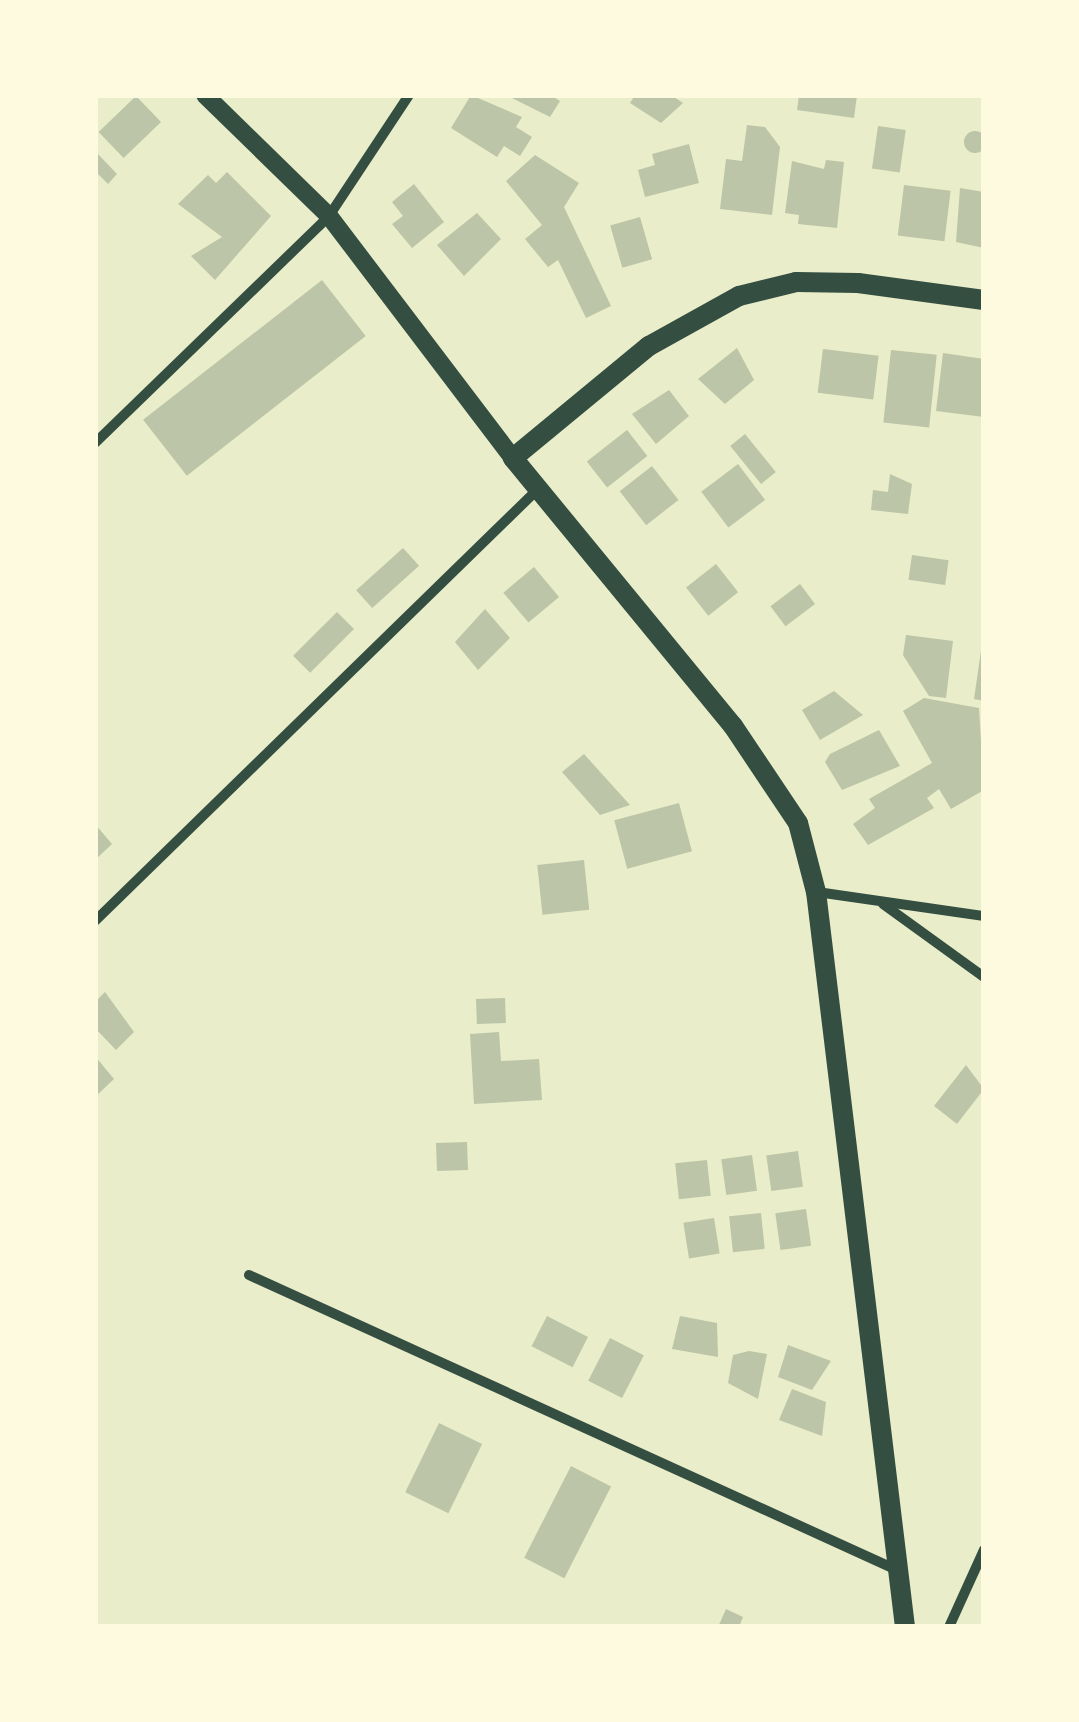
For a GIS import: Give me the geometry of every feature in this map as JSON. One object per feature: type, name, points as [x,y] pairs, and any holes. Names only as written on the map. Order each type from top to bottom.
[{"type":"main road","points":[[905,1627],[816,892],[776,782],[513,458],[649,346],[739,296],[842,282],[984,300]]},
{"type":"street","points":[[205,95],[329,216],[513,458]]},
{"type":"street","points":[[95,443],[329,216],[409,95]]},
{"type":"street","points":[[95,921],[538,489]]},
{"type":"street","points":[[816,892],[984,916]]},
{"type":"street","points":[[878,900],[984,977]]},
{"type":"street","points":[[248,1275],[900,1572]]},
{"type":"street","points":[[948,1627],[984,1550]]},
{"type":"building","points":[[471,95],[522,117],[516,127],[532,137],[520,156],[504,146],[497,157],[451,128]]},
{"type":"building","points":[[506,95],[550,95],[560,101],[550,117]]},
{"type":"building","points":[[635,95],[671,95],[683,103],[661,123],[630,103]]},
{"type":"building","points":[[799,95],[857,95],[854,118],[797,110]]},
{"type":"building","points":[[136,96],[161,122],[124,158],[99,132]]},
{"type":"building","points":[[747,125],[765,127],[780,147],[772,215],[720,209],[726,159],[742,161]]},
{"type":"building","points":[[878,126],[906,130],[900,172],[872,169]]},
{"type":"building","points":[[975,131],[983,134],[983,150],[975,153],[967,150],[964,142],[967,134]]},
{"type":"building","points":[[689,144],[699,183],[645,197],[638,170],[655,165],[652,154]]},
{"type":"building","points":[[95,151],[117,174],[108,184],[95,171]]},
{"type":"building","points":[[535,155],[579,183],[564,207],[611,306],[586,318],[558,260],[548,267],[525,239],[542,225],[506,181]]},
{"type":"building","points":[[826,160],[844,162],[837,228],[798,224],[799,215],[785,213],[792,161],[824,169]]},
{"type":"building","points":[[227,172],[271,216],[215,280],[191,256],[222,237],[178,204],[208,175],[216,183]]},
{"type":"building","points":[[414,184],[444,222],[412,248],[392,224],[403,216],[392,202]]},
{"type":"building","points":[[904,185],[951,191],[944,241],[898,236]]},
{"type":"building","points":[[960,188],[984,192],[984,248],[956,242]]},
{"type":"building","points":[[477,213],[501,239],[464,276],[437,245]]},
{"type":"building","points":[[640,217],[652,259],[622,268],[610,226]]},
{"type":"building","points":[[322,280],[366,336],[187,476],[143,420]]},
{"type":"building","points":[[737,348],[754,380],[725,404],[698,379]]},
{"type":"building","points":[[823,349],[879,356],[873,399],[818,393]]},
{"type":"building","points":[[891,350],[937,355],[929,427],[883,423]]},
{"type":"building","points":[[943,353],[984,359],[984,417],[936,411]]},
{"type":"building","points":[[669,390],[689,416],[656,444],[632,414]]},
{"type":"building","points":[[627,430],[647,456],[607,487],[587,461]]},
{"type":"building","points":[[745,434],[776,472],[761,484],[730,446]]},
{"type":"building","points":[[738,464],[765,500],[728,528],[701,492]]},
{"type":"building","points":[[652,466],[678,500],[646,525],[620,491]]},
{"type":"building","points":[[890,474],[912,484],[908,514],[871,510],[873,490],[888,492]]},
{"type":"building","points":[[403,548],[419,566],[372,608],[356,590]]},
{"type":"building","points":[[912,555],[949,560],[945,585],[909,580]]},
{"type":"building","points":[[716,564],[738,592],[708,616],[686,587]]},
{"type":"building","points":[[534,567],[559,597],[528,623],[503,593]]},
{"type":"building","points":[[800,584],[815,604],[785,626],[770,606]]},
{"type":"building","points":[[485,609],[510,638],[478,670],[455,642]]},
{"type":"building","points":[[337,612],[354,629],[310,673],[293,656]]},
{"type":"building","points":[[906,635],[953,641],[946,698],[929,696],[903,655]]},
{"type":"building","points":[[984,644],[984,701],[974,699]]},
{"type":"building","points":[[834,691],[863,715],[820,740],[802,710]]},
{"type":"building","points":[[924,698],[979,708],[984,790],[951,809],[939,789],[927,798],[934,808],[868,845],[853,824],[875,808],[869,799],[932,763],[903,711]]},
{"type":"building","points":[[879,730],[900,766],[842,790],[825,762],[830,754]]},
{"type":"building","points":[[584,754],[630,805],[600,815],[562,772]]},
{"type":"building","points":[[679,803],[692,851],[627,869],[614,820]]},
{"type":"building","points":[[95,824],[112,844],[95,860]]},
{"type":"building","points":[[584,860],[589,910],[542,915],[537,865]]},
{"type":"building","points":[[105,992],[134,1032],[116,1050],[95,1028],[95,1002]]},
{"type":"building","points":[[505,998],[506,1023],[477,1024],[476,999]]},
{"type":"building","points":[[499,1032],[501,1061],[539,1059],[542,1100],[474,1104],[470,1034]]},
{"type":"building","points":[[95,1056],[114,1079],[95,1097]]},
{"type":"building","points":[[966,1065],[984,1089],[957,1124],[934,1106]]},
{"type":"building","points":[[467,1142],[468,1170],[437,1171],[436,1143]]},
{"type":"building","points":[[798,1151],[803,1187],[771,1191],[766,1155]]},
{"type":"building","points":[[752,1155],[757,1191],[726,1195],[721,1159]]},
{"type":"building","points":[[707,1160],[711,1196],[679,1199],[675,1163]]},
{"type":"building","points":[[806,1209],[811,1246],[780,1250],[775,1213]]},
{"type":"building","points":[[761,1213],[765,1249],[733,1252],[729,1216]]},
{"type":"building","points":[[714,1218],[720,1254],[689,1258],[683,1223]]},
{"type":"building","points":[[547,1316],[588,1337],[573,1367],[532,1346]]},
{"type":"building","points":[[680,1316],[717,1323],[718,1357],[672,1349]]},
{"type":"building","points":[[610,1338],[644,1355],[622,1398],[588,1381]]},
{"type":"building","points":[[788,1345],[831,1361],[812,1390],[778,1377]]},
{"type":"building","points":[[749,1351],[767,1354],[758,1399],[728,1383],[733,1355]]},
{"type":"building","points":[[792,1389],[826,1402],[822,1436],[779,1420]]},
{"type":"building","points":[[439,1423],[482,1444],[448,1513],[405,1492]]},
{"type":"building","points":[[571,1466],[611,1486],[564,1578],[524,1558]]},
{"type":"building","points":[[726,1609],[743,1617],[739,1627],[718,1627]]}]
